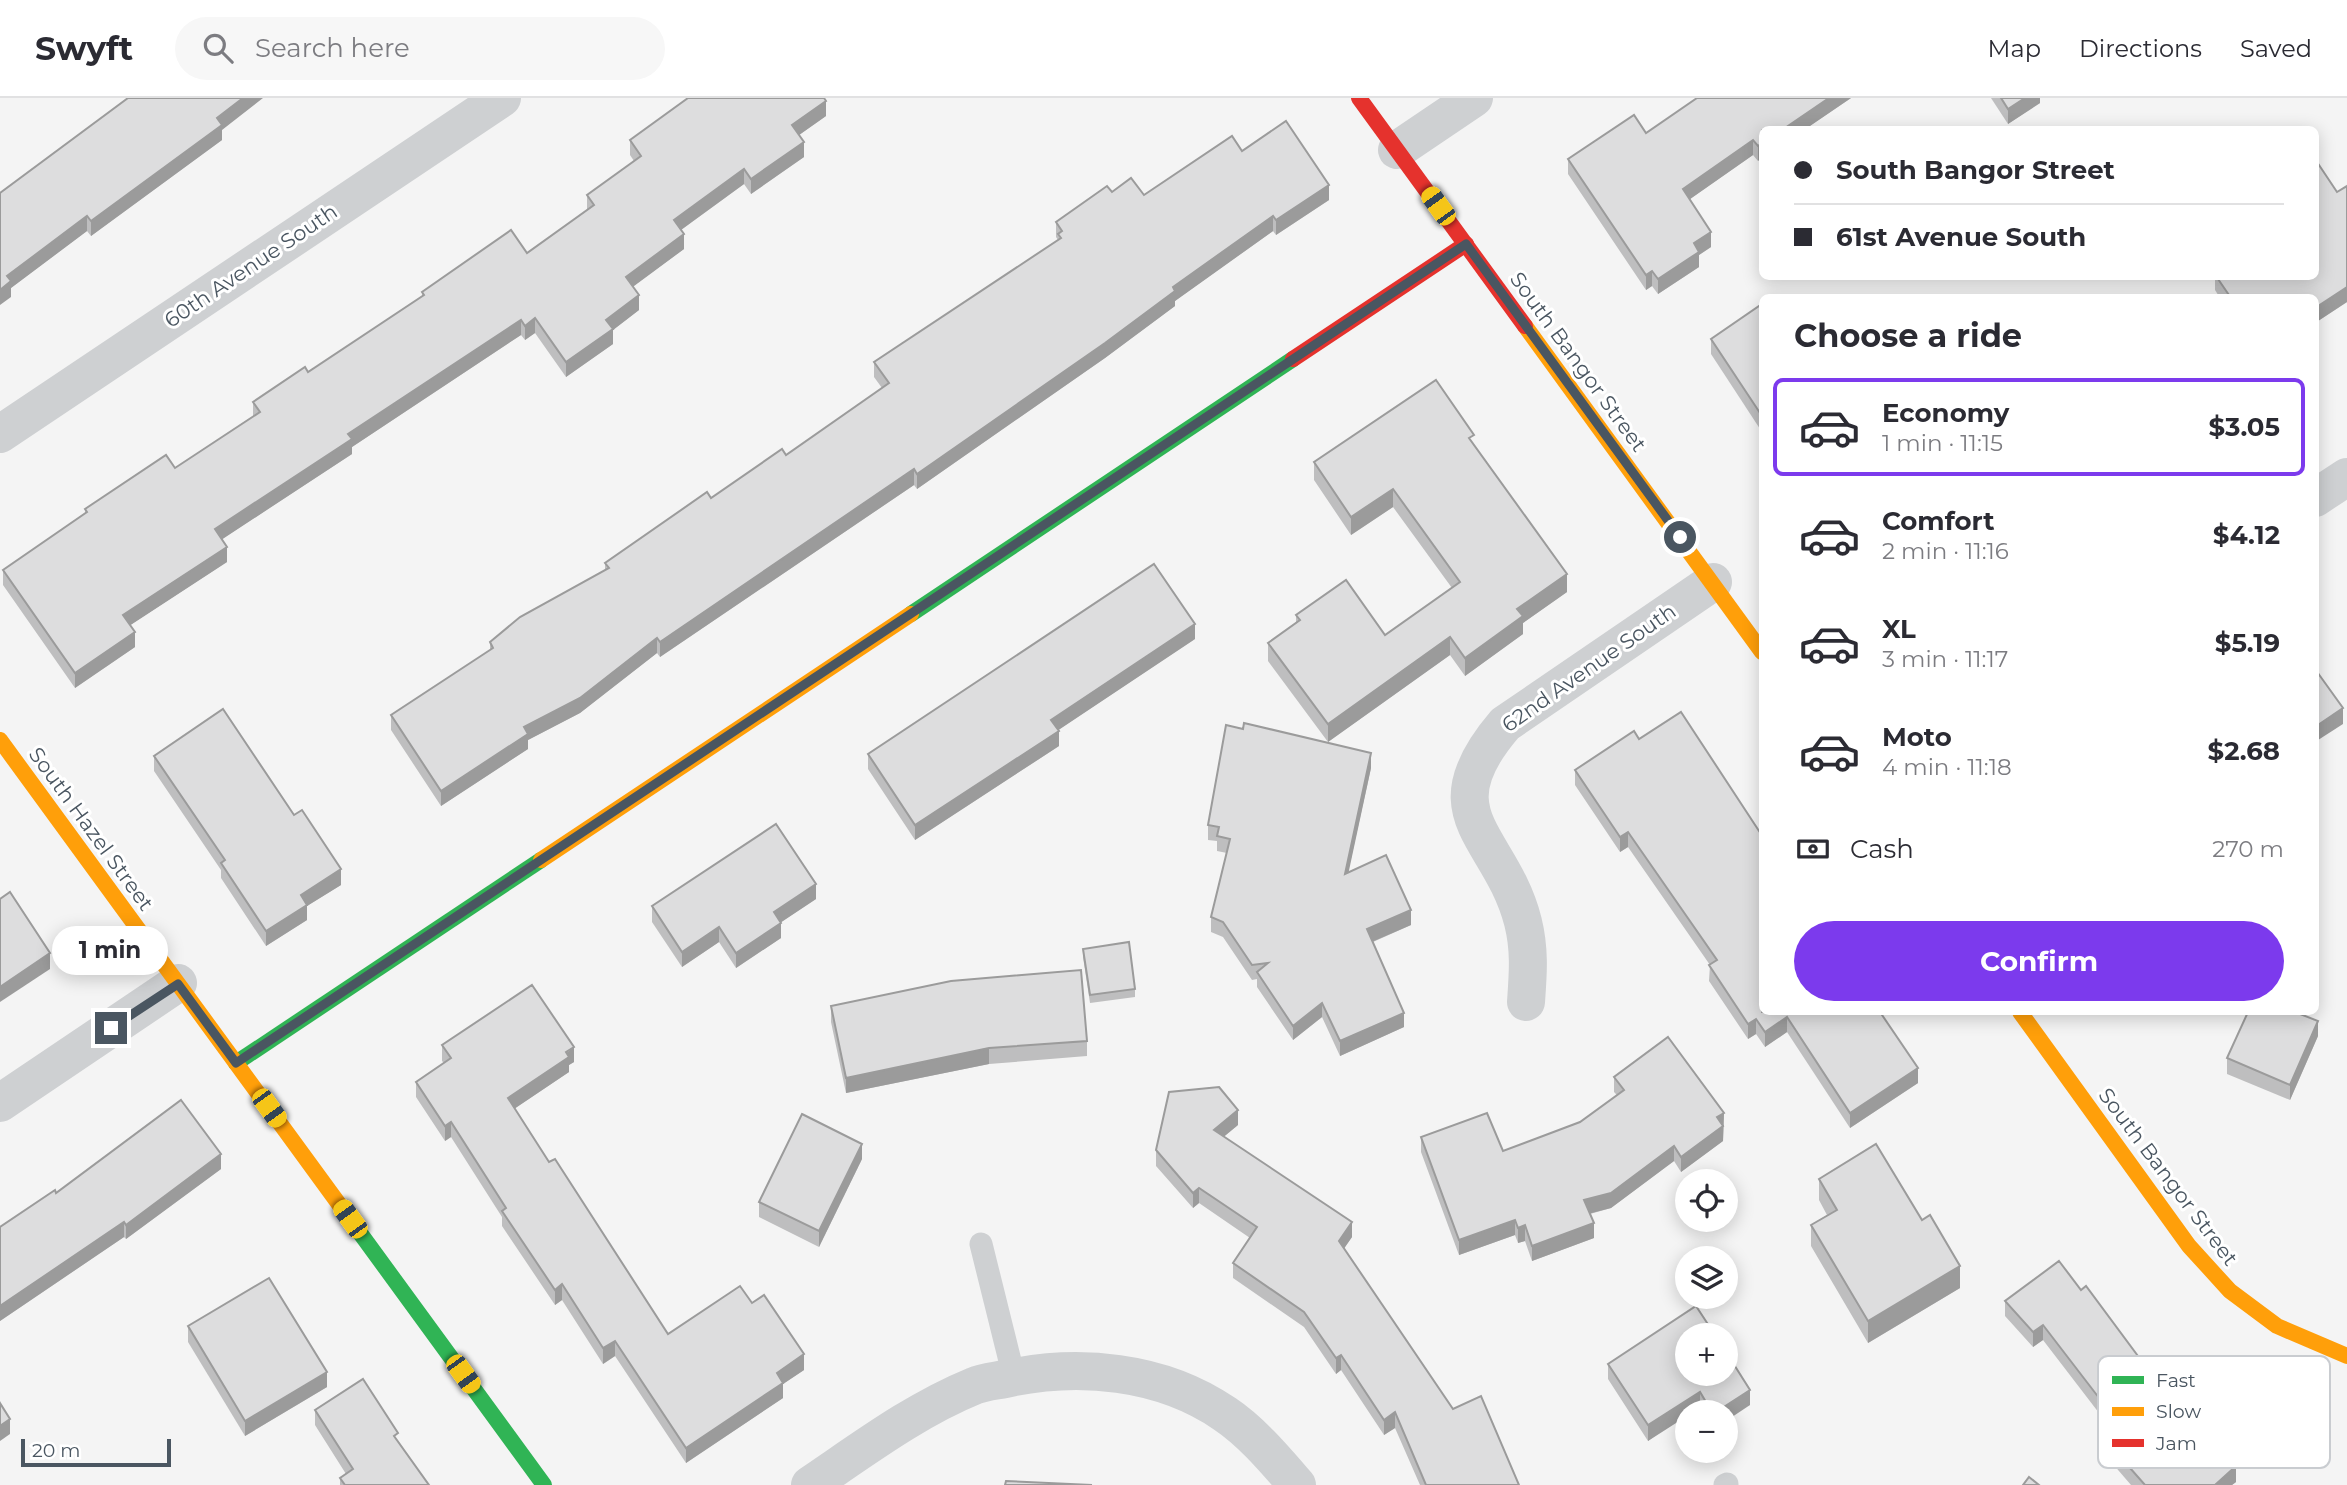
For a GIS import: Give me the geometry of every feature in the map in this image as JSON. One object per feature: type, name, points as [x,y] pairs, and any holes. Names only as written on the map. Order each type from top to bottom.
[{"type":"street","name":"60th Avenue South","points":[[0,434],[502,98]]},
{"type":"street","name":"South Bangor Street","points":[[1359,98],[1759,648]]},
{"type":"street","points":[[1397,150],[1474,98]]},
{"type":"street","points":[[236,1063],[1466,244]]},
{"type":"street","points":[[2319,495],[2347,477]]},
{"type":"street","name":"62nd Avenue South","points":[[1526,1002],[1530,958],[1523,920],[1509,884],[1476,829],[1470,778],[1483,750],[1505,724],[1713,582]]},
{"type":"street","name":"South Hazel Street","points":[[0,740],[544,1485]]},
{"type":"street","points":[[0,1103],[178,984]]},
{"type":"street","name":"South Bangor Street","points":[[2022,1015],[2189,1246],[2230,1291],[2277,1326],[2347,1356]]},
{"type":"street","points":[[810,1485],[922,1411],[976,1385],[1036,1372],[1093,1370],[1165,1384],[1225,1414],[1272,1457],[1297,1485]]},
{"type":"lane","points":[[981,1244],[1014,1377]]},
{"type":"building","points":[[128,98],[243,98],[217,118],[222,125],[91,221],[87,216],[7,276],[11,281],[0,290],[0,193]]},
{"type":"building","points":[[688,98],[824,98],[826,101],[792,125],[804,142],[751,179],[744,169],[674,220],[684,234],[626,277],[639,295],[606,320],[613,329],[566,362],[535,318],[525,326],[521,320],[348,434],[352,439],[215,529],[227,547],[123,615],[135,632],[75,673],[3,570],[87,512],[85,509],[166,455],[175,468],[260,412],[253,402],[305,367],[308,372],[424,295],[422,292],[511,230],[527,253],[594,205],[587,195],[641,156],[630,140]]},
{"type":"building","points":[[1697,98],[1829,98],[1788,126],[1759,126],[1759,145],[1753,140],[1683,189],[1711,232],[1694,243],[1699,252],[1658,279],[1652,271],[1646,275],[1568,159],[1634,115],[1646,133]]},
{"type":"building","points":[[2001,98],[2025,98],[2008,109]]},
{"type":"building","points":[[1286,121],[1329,185],[1276,220],[1273,216],[1173,287],[1175,291],[1105,343],[917,474],[914,469],[660,642],[657,638],[580,698],[524,727],[528,734],[441,791],[391,715],[493,648],[490,642],[520,617],[609,568],[605,563],[707,492],[711,498],[782,449],[786,455],[889,383],[874,362],[1061,238],[1058,234],[1062,231],[1056,222],[1107,186],[1112,192],[1131,178],[1144,195],[1232,136],[1242,151]]},
{"type":"building","points":[[2319,165],[2337,192],[2347,186],[2347,287],[2319,305],[2319,294],[2228,294],[2219,280],[2319,280]]},
{"type":"building","points":[[1759,306],[1759,411],[1711,339]]},
{"type":"building","points":[[1436,380],[1474,435],[1469,438],[1567,574],[1517,609],[1523,616],[1465,658],[1450,637],[1328,724],[1268,643],[1300,620],[1296,615],[1346,580],[1385,635],[1460,582],[1393,489],[1351,517],[1314,462]]},
{"type":"building","points":[[1154,564],[1195,624],[1051,720],[1059,731],[915,825],[868,754]]},
{"type":"building","points":[[2319,675],[2343,708],[2319,724]]},
{"type":"building","points":[[223,709],[294,815],[302,810],[341,869],[301,895],[307,905],[266,931],[221,863],[225,860],[154,756]]},
{"type":"building","points":[[1681,712],[1759,831],[1759,1015],[1882,1015],[1918,1068],[1850,1113],[1787,1017],[1765,1032],[1756,1019],[1748,1024],[1709,965],[1717,960],[1628,832],[1620,837],[1575,770],[1634,731],[1639,739]]},
{"type":"building","points":[[1244,723],[1371,753],[1345,874],[1386,855],[1411,910],[1367,929],[1404,1013],[1340,1041],[1322,1003],[1293,1026],[1257,972],[1268,963],[1252,965],[1223,922],[1211,917],[1230,839],[1217,836],[1219,827],[1208,825],[1226,725],[1243,729]]},
{"type":"building","points":[[776,824],[816,884],[774,912],[781,923],[736,953],[719,927],[682,952],[652,906]]},
{"type":"building","points":[[10,892],[50,953],[0,987],[0,899]]},
{"type":"building","points":[[1129,942],[1135,989],[1090,995],[1083,949]]},
{"type":"building","points":[[1081,970],[1087,1041],[989,1048],[846,1078],[831,1006],[951,981]]},
{"type":"building","points":[[532,985],[574,1047],[566,1052],[569,1057],[508,1098],[549,1162],[555,1159],[668,1334],[740,1286],[752,1303],[764,1295],[804,1354],[777,1373],[783,1383],[686,1448],[615,1341],[603,1348],[562,1284],[555,1290],[502,1211],[506,1208],[451,1122],[445,1126],[416,1082],[451,1058],[442,1045]]},
{"type":"building","points":[[2247,1015],[2303,1015],[2318,1021],[2290,1085],[2227,1058]]},
{"type":"building","points":[[1668,1037],[1724,1113],[1717,1117],[1723,1126],[1681,1157],[1674,1146],[1611,1193],[1584,1200],[1594,1223],[1532,1246],[1525,1225],[1518,1228],[1515,1220],[1459,1240],[1421,1137],[1487,1113],[1503,1151],[1580,1122],[1624,1090],[1614,1077]]},
{"type":"building","points":[[1219,1087],[1238,1110],[1214,1130],[1352,1222],[1339,1241],[1453,1409],[1481,1396],[1519,1485],[1426,1485],[1395,1412],[1384,1420],[1341,1355],[1336,1358],[1304,1312],[1233,1263],[1257,1227],[1199,1188],[1193,1193],[1156,1150],[1169,1092]]},
{"type":"building","points":[[181,1100],[221,1154],[126,1225],[124,1222],[0,1306],[0,1227],[55,1190],[56,1193]]},
{"type":"building","points":[[802,1114],[862,1144],[819,1231],[759,1202]]},
{"type":"building","points":[[1876,1144],[1922,1220],[1930,1215],[1960,1266],[1868,1321],[1811,1225],[1837,1210],[1819,1179]]},
{"type":"building","points":[[2059,1261],[2081,1290],[2086,1286],[2138,1356],[2098,1356],[2098,1397],[2043,1325],[2033,1332],[2005,1301]]},
{"type":"building","points":[[269,1278],[327,1372],[245,1421],[188,1326]]},
{"type":"building","points":[[1691,1309],[1698,1309],[1707,1323],[1675,1323],[1675,1386],[1738,1386],[1738,1371],[1750,1390],[1735,1400],[1705,1400],[1700,1392],[1687,1400],[1675,1400],[1675,1408],[1648,1425],[1608,1364]]},
{"type":"building","points":[[363,1379],[398,1433],[394,1436],[429,1485],[345,1485],[340,1478],[353,1469],[315,1410]]},
{"type":"building","points":[[0,1403],[10,1419],[0,1426]]},
{"type":"building","points":[[2130,1468],[2234,1468],[2215,1485],[2145,1485]]},
{"type":"building","points":[[2029,1477],[2039,1485],[2023,1485]]},
{"type":"building","points":[[1006,1481],[1092,1485],[1005,1485]]},
{"type":"traffic: fast","points":[[911,614],[1293,359]]},
{"type":"traffic: fast","points":[[236,1063],[541,860]]},
{"type":"traffic: fast","points":[[344,1211],[544,1485]]},
{"type":"traffic: slow","points":[[1525,326],[1759,648]]},
{"type":"traffic: slow","points":[[541,860],[911,614]]},
{"type":"traffic: slow","points":[[0,740],[344,1211]]},
{"type":"traffic: slow","points":[[2022,1015],[2189,1246],[2230,1291],[2277,1326],[2347,1356]]},
{"type":"traffic: jam","points":[[1359,98],[1525,326]]},
{"type":"traffic: jam","points":[[1293,359],[1466,244]]},
{"type":"route","points":[[111,1028],[178,984],[236,1063],[1466,244],[1680,537]]}]
